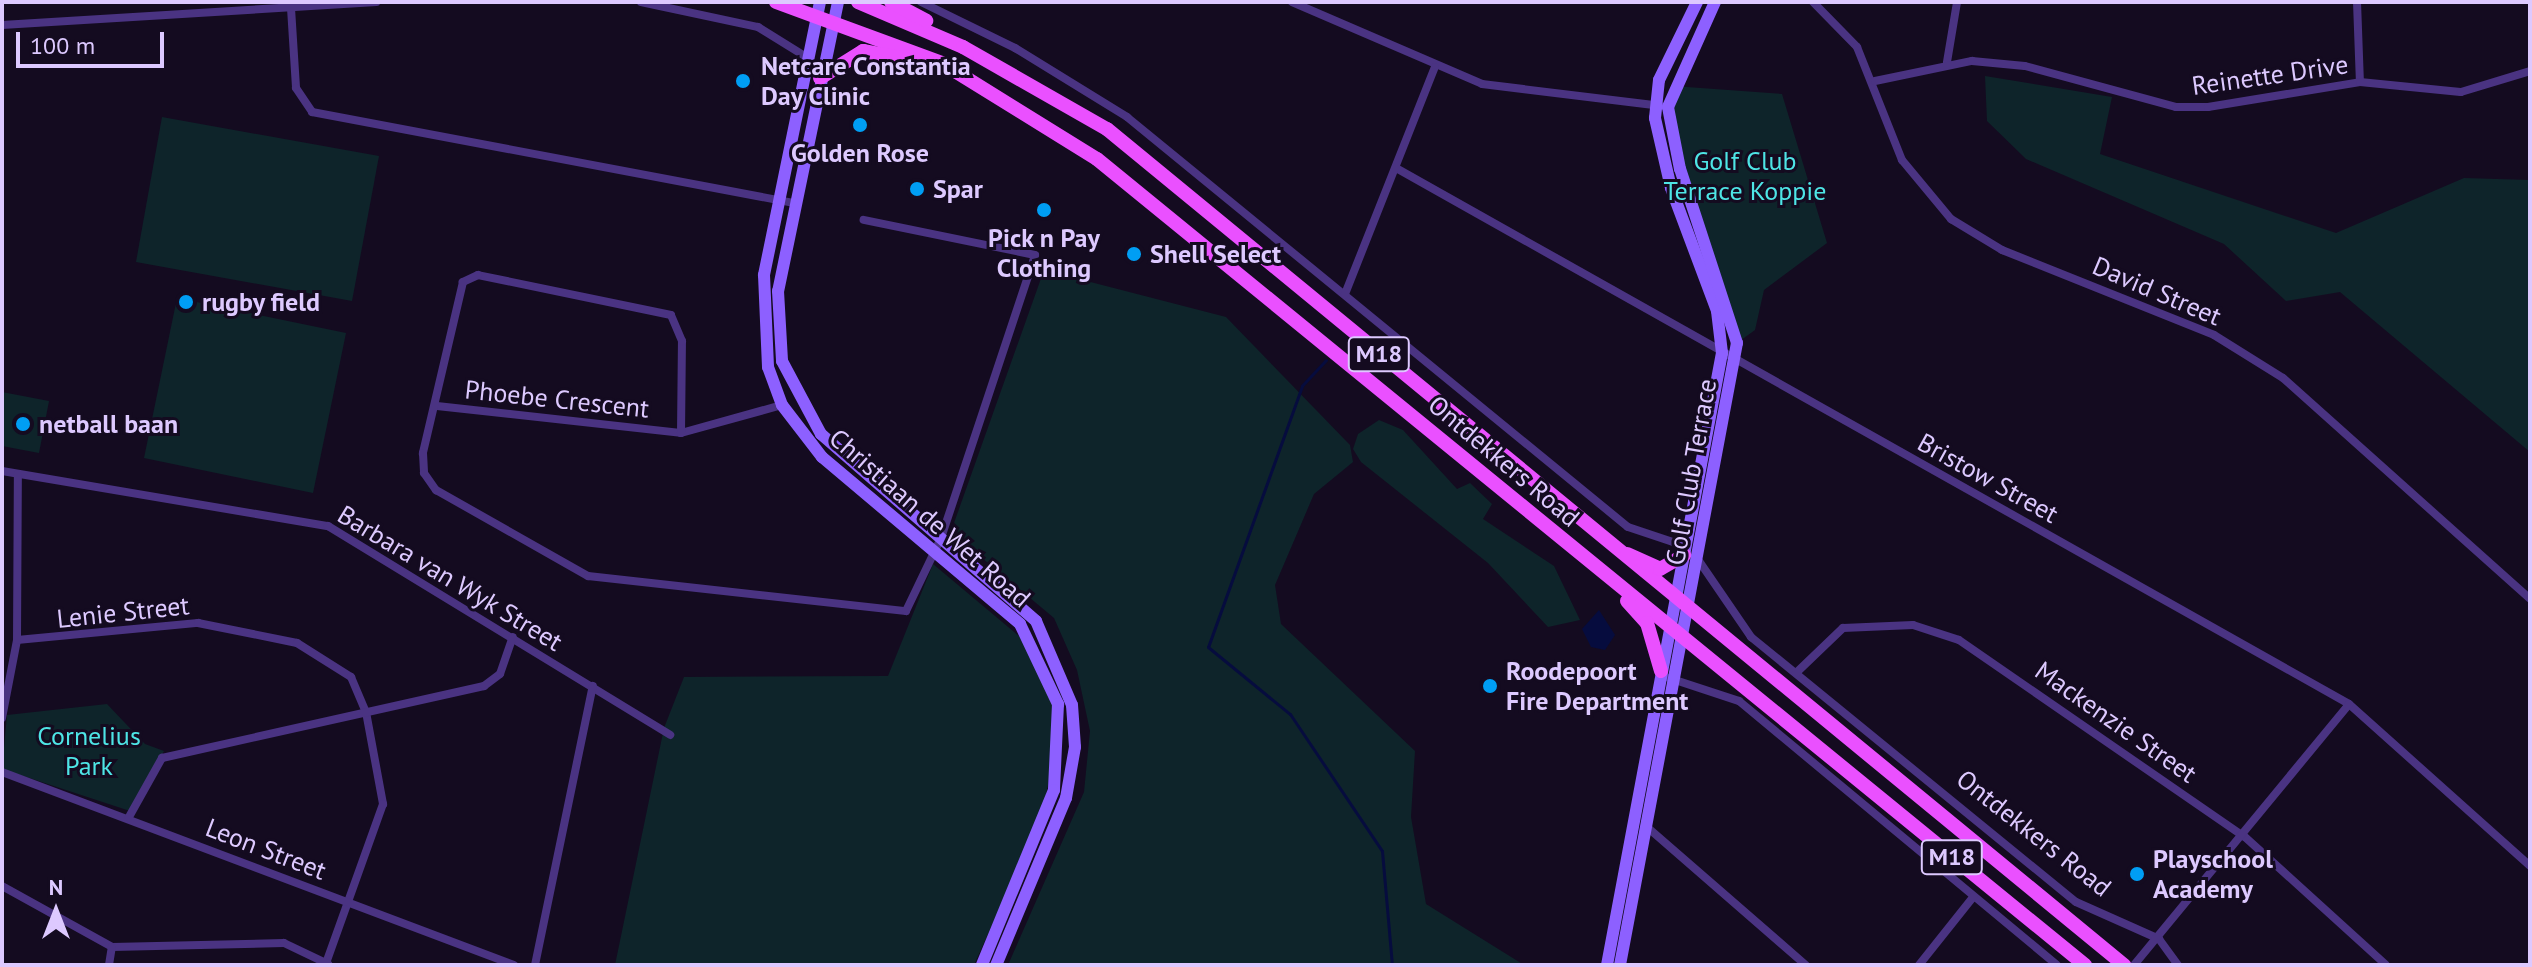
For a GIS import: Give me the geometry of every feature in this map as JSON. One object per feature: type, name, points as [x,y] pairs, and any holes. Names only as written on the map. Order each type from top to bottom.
[{"type":"main road","name":"Ontdekkers Road","points":[[776,2],[818,8],[963,75],[1134,187],[1589,562],[1682,631],[2085,965]]},
{"type":"main road","name":"Christiaan de Wet Road","points":[[838,2],[820,78],[775,311],[793,391],[821,434],[1036,621],[1072,705],[1075,747],[1066,798],[996,965]]},
{"type":"main road","name":"Ontdekkers Road","points":[[858,2],[1054,95],[1107,129],[1595,536],[2124,965]]},
{"type":"main road","points":[[891,2],[1054,95]]},
{"type":"main road","name":"Golf Club Terrace","points":[[1607,965],[1669,622],[1689,553],[1735,323],[1680,169],[1662,106],[1664,66],[1697,2]]},
{"type":"main road","points":[[1662,106],[1715,2]]},
{"type":"main road","name":"Christiaan de Wet Road","points":[[818,8],[761,323],[782,405],[822,457],[1020,624],[1048,670],[1060,719],[1054,790],[982,965]]},
{"type":"main road","points":[[820,78],[875,49],[963,75]]},
{"type":"main road","points":[[1595,536],[1656,568],[1689,553]]},
{"type":"main road","name":"Golf Club Terrace","points":[[1620,965],[1649,836],[1687,610],[1689,553]]},
{"type":"main road","points":[[1589,562],[1647,623],[1660,674]]},
{"type":"street","points":[[2,25],[376,2]]},
{"type":"street","points":[[641,2],[758,27],[808,58]]},
{"type":"street","name":"Ontdekkers Road","points":[[921,2],[1015,48],[1127,117],[1628,527],[1689,553],[1751,637],[2076,902],[2159,939],[2178,965]]},
{"type":"street","points":[[1292,2],[1435,67],[1510,92],[1662,106]]},
{"type":"street","name":"David Street","points":[[1813,2],[1837,20],[1875,81],[1902,160],[1951,219],[2002,250],[2214,335],[2283,378],[2530,599]]},
{"type":"street","points":[[1947,62],[1957,2]]},
{"type":"street","points":[[2357,2],[2360,82]]},
{"type":"street","points":[[291,8],[296,88],[307,109],[795,203]]},
{"type":"street","name":"Reinette Drive","points":[[1875,81],[1947,62],[2025,66],[2176,107],[2360,82],[2461,92],[2530,71]]},
{"type":"street","points":[[1345,294],[1435,67]]},
{"type":"street","name":"Bristow Street","points":[[1396,168],[2349,704],[2530,866]]},
{"type":"street","points":[[864,220],[1035,255],[941,538],[933,550]]},
{"type":"street","points":[[437,406],[457,296],[466,279],[478,275],[671,315],[682,341],[681,433]]},
{"type":"street","name":"Phoebe Crescent","points":[[782,405],[681,433],[437,406],[423,457],[429,483],[576,572],[899,614],[910,605],[933,550]]},
{"type":"street","name":"Barbara van Wyk Street","points":[[2,471],[328,526],[670,735]]},
{"type":"street","points":[[2,718],[17,640],[18,474]]},
{"type":"street","name":"Lenie Street","points":[[17,640],[192,623],[270,636],[345,672],[366,712],[383,804],[351,903],[327,964]]},
{"type":"street","name":"Mackenzie Street","points":[[1796,673],[1843,628],[1935,629],[2245,837],[2386,965]]},
{"type":"street","points":[[129,817],[162,758],[490,683],[513,637]]},
{"type":"street","points":[[1660,674],[1739,701],[2057,965]]},
{"type":"street","points":[[535,965],[593,686]]},
{"type":"street","points":[[2134,965],[2245,837],[2349,704]]},
{"type":"street","name":"Leon Street","points":[[2,772],[129,817],[514,965]]},
{"type":"street","points":[[1633,821],[1806,965]]},
{"type":"street","points":[[1630,835],[1649,836]]},
{"type":"street","points":[[2,886],[112,947],[284,943],[327,964]]},
{"type":"street","points":[[1919,965],[1973,897]]},
{"type":"street","points":[[109,965],[112,947]]},
{"type":"green space","points":[[1985,76],[2112,97],[2100,154],[2336,233],[2464,178],[2530,180],[2530,452],[2340,292],[2286,301],[2224,244],[2026,159],[1987,121]]},
{"type":"green space","name":"Golf Club Terrace Koppie","points":[[1673,86],[1782,94],[1827,243],[1764,290],[1755,330],[1737,343],[1671,132]]},
{"type":"green space","points":[[162,117],[379,156],[352,301],[136,262]]},
{"type":"green space","points":[[1044,270],[1226,317],[1350,445],[1353,462],[1314,494],[1275,585],[1281,624],[1415,751],[1411,817],[1426,904],[1524,965],[1008,965],[1084,792],[1090,731],[1077,670],[1054,618],[957,537],[954,523]]},
{"type":"green space","points":[[177,298],[346,333],[313,493],[144,458]]},
{"type":"green space","name":"netball baan","points":[[2,392],[49,401],[39,453],[2,446]]},
{"type":"green space","points":[[1379,420],[1403,430],[1457,489],[1470,483],[1492,504],[1483,519],[1554,566],[1580,620],[1548,627],[1488,563],[1361,462],[1353,449],[1358,434]]},
{"type":"green space","points":[[933,564],[1019,636],[1054,701],[1056,747],[1042,814],[974,965],[615,965],[664,728],[684,677],[888,676]]},
{"type":"green space","name":"Cornelius Park","points":[[107,704],[145,744],[164,751],[130,811],[2,769],[7,715]]},
{"type":"shaded area","points":[[1599,610],[1615,635],[1605,650],[1591,647],[1582,629]]},
{"type":"waterway","points":[[1326,360],[1302,386],[1208,647],[1290,714],[1382,851],[1392,965]]},
{"type":"place","name":"Netcare Constantia Day Clinic","points":[[743,81]]},
{"type":"place","name":"Golden Rose","points":[[860,125]]},
{"type":"place","name":"Spar","points":[[917,189]]},
{"type":"place","name":"Pick n Pay Clothing","points":[[1044,210]]},
{"type":"place","name":"Shell Select","points":[[1134,254]]},
{"type":"place","name":"rugby field","points":[[186,302]]},
{"type":"place","name":"netball baan","points":[[23,424]]},
{"type":"place","name":"Roodepoort Fire Department","points":[[1490,686]]},
{"type":"place","name":"Playschool Academy","points":[[2137,874]]}]
